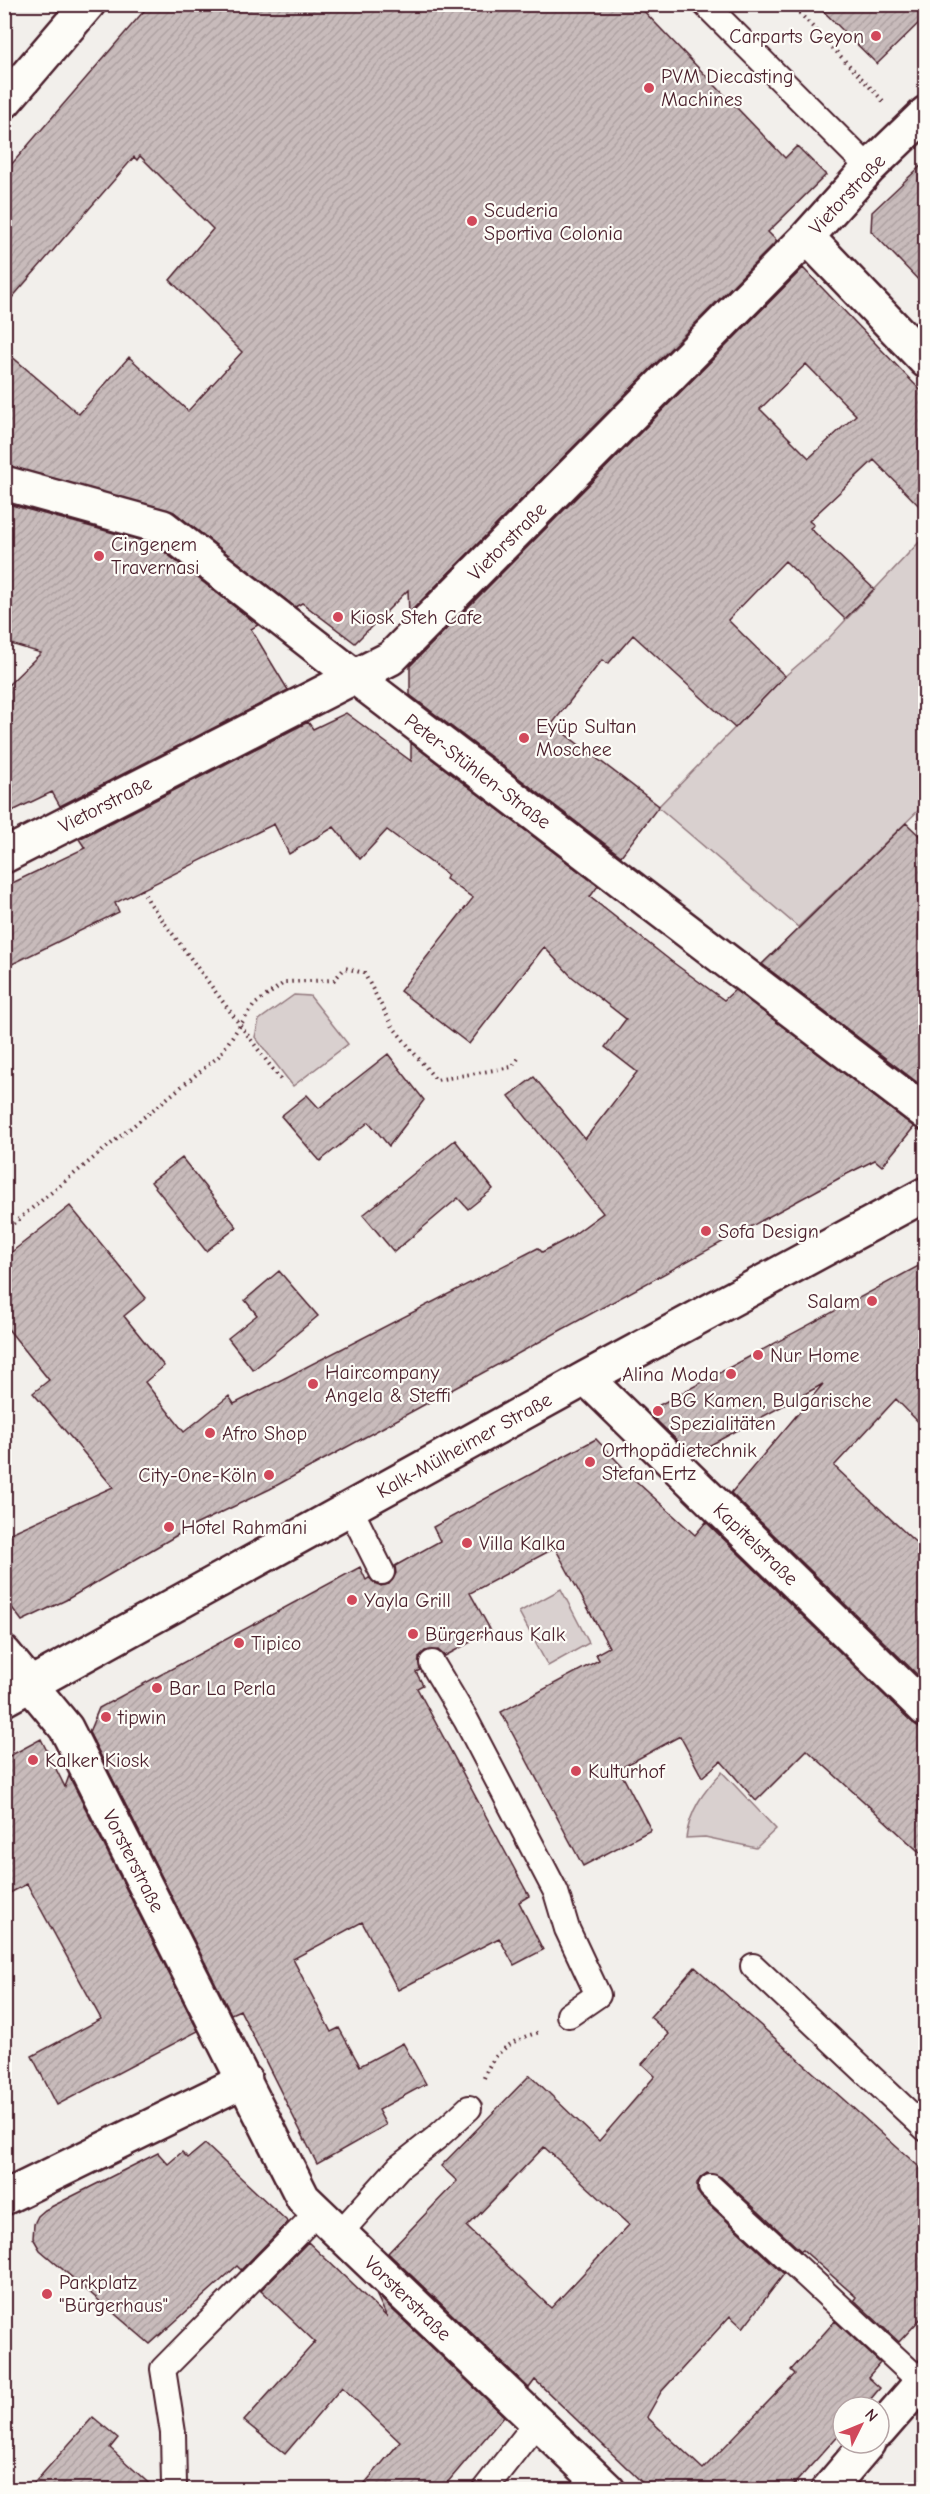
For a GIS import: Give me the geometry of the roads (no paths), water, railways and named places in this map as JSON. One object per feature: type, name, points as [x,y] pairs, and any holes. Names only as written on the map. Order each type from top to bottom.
[{"type":"street","points":[[4,102],[88,4]]},
{"type":"street","name":"Vietorstraße","points":[[4,855],[391,658],[807,237],[869,168],[917,121]]},
{"type":"street","points":[[807,237],[926,361]]},
{"type":"street","name":"Peter-Stühlen-Straße","points":[[4,483],[163,527],[355,677],[926,1113]]},
{"type":"street","name":"Kalk-Mülheimer Straße","points":[[18,1692],[586,1378],[926,1194]]},
{"type":"street","name":"Kapitelstraße","points":[[586,1378],[926,1710]]},
{"type":"street","name":"Vorsterstraße","points":[[4,1653],[18,1692],[66,1728],[303,2198],[608,2490]]},
{"type":"street","points":[[4,2198],[245,2080]]},
{"type":"street","points":[[891,2417],[923,2380]]},
{"type":"street","points":[[828,2490],[858,2455]]},
{"type":"lane","points":[[705,4],[869,168]]},
{"type":"lane","points":[[350,1508],[382,1572]]},
{"type":"lane","points":[[432,1663],[466,1720],[556,1892],[567,1929],[598,1995],[569,2015]]},
{"type":"lane","points":[[753,1966],[926,2129]]},
{"type":"lane","points":[[174,2485],[173,2433],[163,2369],[329,2222],[436,2138],[468,2108]]},
{"type":"lane","points":[[711,2187],[923,2380]]},
{"type":"lane","points":[[484,2490],[537,2422]]},
{"type":"place","name":"Carparts Geyon","points":[[876,36]]},
{"type":"place","name":"PVM Diecasting Machines","points":[[649,88]]},
{"type":"place","name":"Scuderia Sportiva Colonia","points":[[472,221]]},
{"type":"place","name":"Cingenem Travernasi","points":[[99,556]]},
{"type":"place","name":"Kiosk Steh Cafe","points":[[338,617]]},
{"type":"place","name":"Eyüp Sultan Moschee","points":[[524,738]]},
{"type":"place","name":"Sofa Design","points":[[706,1231]]},
{"type":"place","name":"Salam","points":[[872,1301]]},
{"type":"place","name":"Nur Home","points":[[758,1355]]},
{"type":"place","name":"Alina Moda","points":[[731,1374]]},
{"type":"place","name":"Haircompany Angela & Steffi","points":[[313,1384]]},
{"type":"place","name":"BG Kamen, Bulgarische Spezialitäten","points":[[658,1411]]},
{"type":"place","name":"Afro Shop","points":[[210,1433]]},
{"type":"place","name":"Orthopädietechnik Stefan Ertz","points":[[590,1462]]},
{"type":"place","name":"City-One-Köln","points":[[269,1475]]},
{"type":"place","name":"Hotel Rahmani","points":[[169,1527]]},
{"type":"place","name":"Villa Kalka","points":[[467,1543]]},
{"type":"place","name":"Yayla Grill","points":[[352,1600]]},
{"type":"place","name":"Bürgerhaus Kalk","points":[[413,1634]]},
{"type":"place","name":"Tipico","points":[[239,1643]]},
{"type":"place","name":"Bar La Perla","points":[[157,1688]]},
{"type":"place","name":"tipwin","points":[[106,1717]]},
{"type":"place","name":"Kalker Kiosk","points":[[33,1760]]},
{"type":"place","name":"Kulturhof","points":[[576,1771]]},
{"type":"place","name":"Parkplatz \"Bürgerhaus\"","points":[[47,2294]]}]
